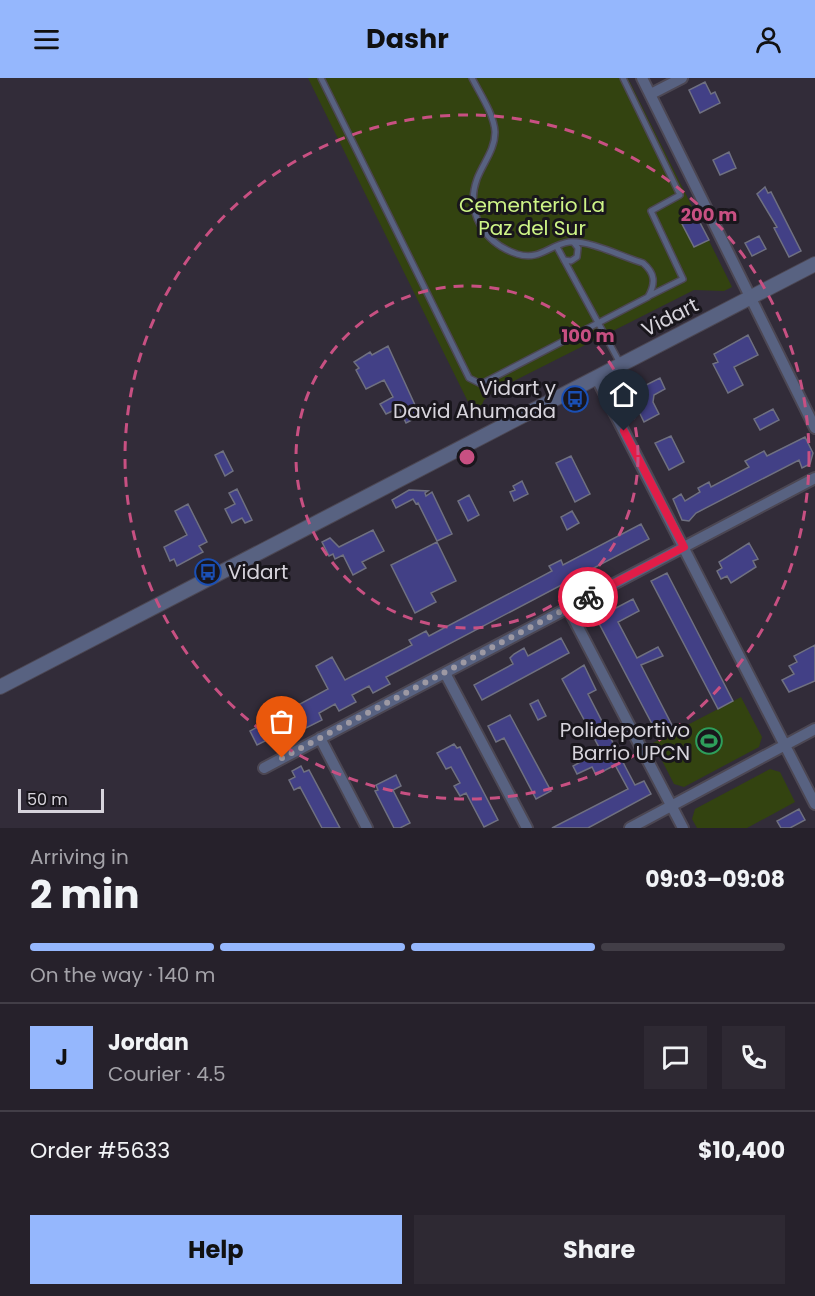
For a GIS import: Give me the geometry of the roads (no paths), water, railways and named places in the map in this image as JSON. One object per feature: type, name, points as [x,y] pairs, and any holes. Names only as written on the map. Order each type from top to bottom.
[{"type":"street","points":[[642,78],[815,428]]},
{"type":"street","points":[[651,94],[682,78]]},
{"type":"street","name":"Vidart","points":[[0,687],[815,264]]},
{"type":"street","points":[[596,377],[815,804]]},
{"type":"street","points":[[264,768],[815,478]]},
{"type":"street","points":[[568,608],[683,828]]},
{"type":"street","points":[[445,673],[527,828]]},
{"type":"street","points":[[630,828],[815,729]]},
{"type":"street","points":[[320,738],[367,828]]},
{"type":"lane","points":[[321,78],[469,378],[481,384],[683,279],[651,211],[680,195],[623,78]]},
{"type":"lane","points":[[472,78],[495,130],[492,150],[480,173],[473,194],[475,217],[481,228],[499,245],[519,254],[540,254],[574,243],[643,263],[653,276],[648,297]]},
{"type":"lane","points":[[564,260],[571,261],[577,257],[578,248],[574,243]]},
{"type":"lane","points":[[557,247],[621,364]]},
{"type":"place","name":"Vidart y David Ahumada","points":[[575,399]]},
{"type":"place","name":"Vidart","points":[[208,572]]},
{"type":"place","name":"Polideportivo Barrio UPCN","points":[[709,741]]},
{"type":"park label","name":"Cementerio La Paz del Sur","points":[[532,216]]}]
